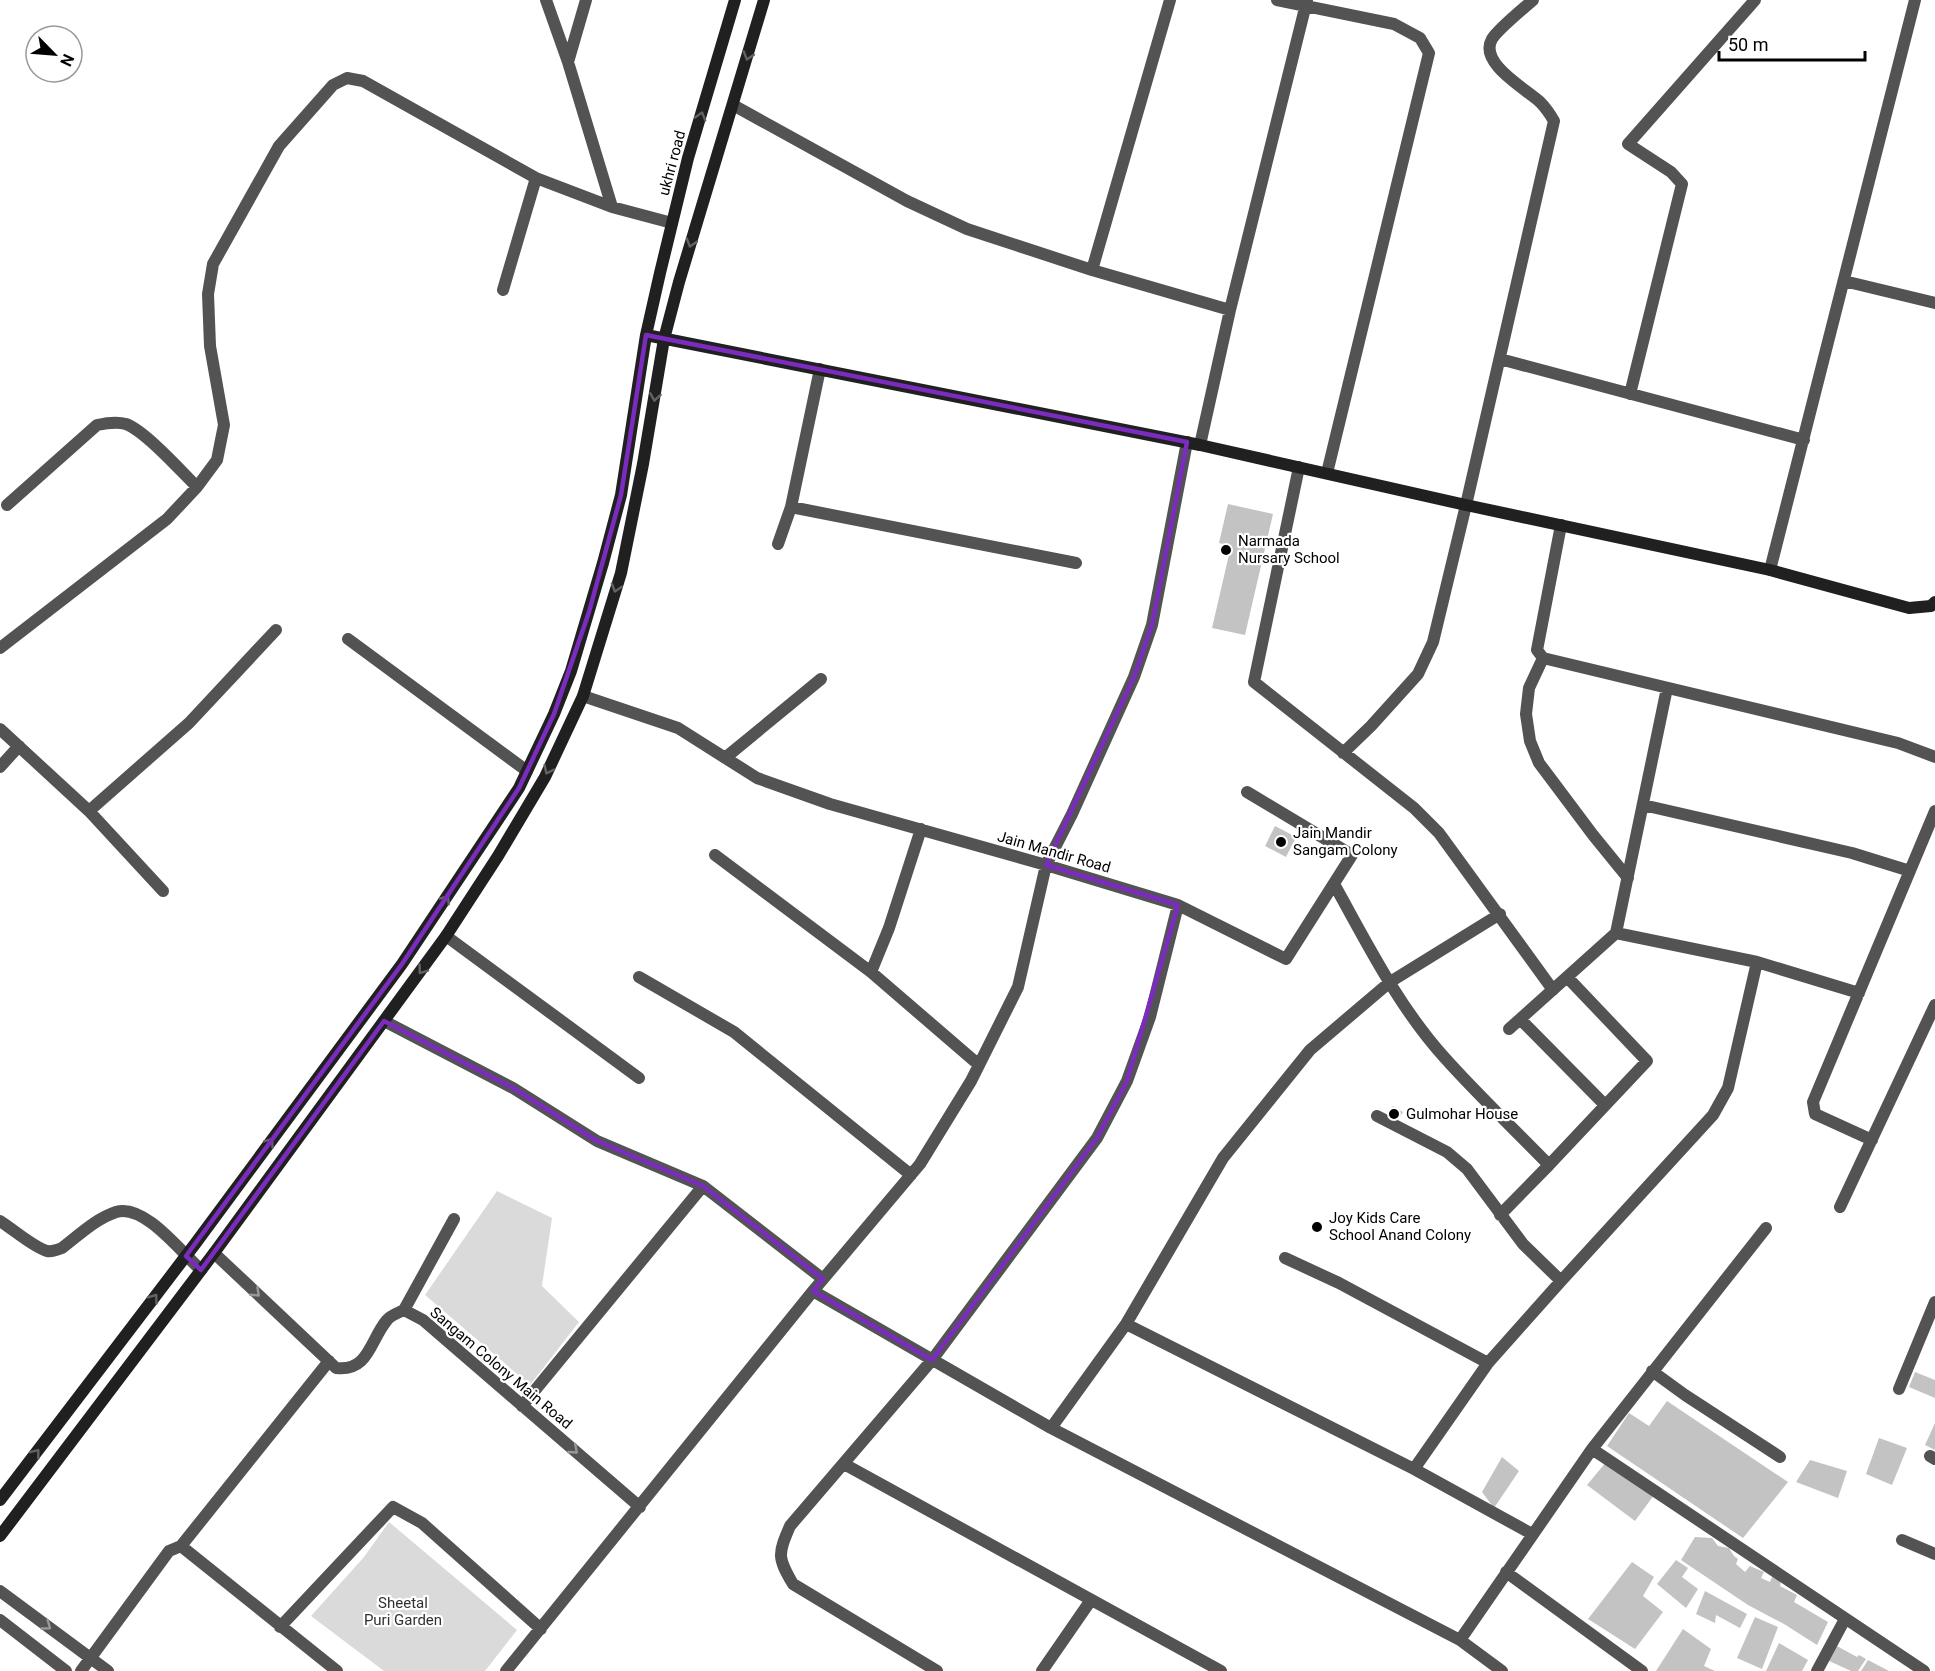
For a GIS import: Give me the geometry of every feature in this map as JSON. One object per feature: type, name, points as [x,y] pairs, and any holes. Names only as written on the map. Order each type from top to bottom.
[{"type":"street","points":[[546,0],[568,62],[612,207]]},
{"type":"street","points":[[568,62],[586,0]]},
{"type":"street","name":"ukhri road","points":[[0,1500],[186,1256],[402,964],[519,788],[554,714],[571,671],[603,563],[623,484],[646,335],[672,223],[688,158],[735,0]]},
{"type":"street","points":[[0,1536],[214,1253],[446,936],[498,856],[545,777],[583,696],[621,573],[643,464],[664,339],[764,0]]},
{"type":"street","points":[[1092,270],[1170,0]]},
{"type":"street","points":[[1277,0],[1306,3],[1394,24],[1419,38],[1429,52],[1327,473]]},
{"type":"street","points":[[1343,753],[1418,674],[1433,642],[1554,121],[1542,104],[1497,67],[1491,57],[1490,46],[1494,37],[1533,0]]},
{"type":"street","points":[[1630,394],[1682,184],[1671,172],[1628,144],[1755,0]]},
{"type":"street","points":[[1770,570],[1915,0]]},
{"type":"street","points":[[506,1671],[823,1279],[920,1164],[971,1081],[1018,987],[1046,865],[1072,814],[1129,688],[1152,625],[1194,443],[1230,310],[1306,3]]},
{"type":"street","points":[[0,648],[167,519],[197,487],[217,460],[224,425],[210,346],[208,294],[213,264],[279,146],[333,85],[347,78],[363,81],[536,178],[612,207],[672,223]]},
{"type":"street","points":[[733,105],[907,201],[967,229],[1092,270],[1230,310]]},
{"type":"street","points":[[503,290],[536,178]]},
{"type":"street","points":[[1844,281],[1935,303]]},
{"type":"street","points":[[646,335],[1194,443],[1466,505],[1770,570],[1910,608],[1931,606],[1935,602]]},
{"type":"street","points":[[1500,359],[1804,440]]},
{"type":"street","points":[[778,544],[791,507],[820,369]]},
{"type":"street","points":[[7,505],[97,424],[112,422],[125,424],[141,433],[197,487]]},
{"type":"street","points":[[1299,467],[1254,682],[1414,808],[1439,833],[1553,990]]},
{"type":"street","points":[[791,507],[1076,563]]},
{"type":"street","points":[[1561,525],[1537,650],[1543,658],[1898,743],[1935,757]]},
{"type":"street","points":[[89,811],[189,723],[276,630]]},
{"type":"street","points":[[348,639],[527,771]]},
{"type":"street","points":[[1543,658],[1529,688],[1526,714],[1530,741],[1539,763],[1628,878]]},
{"type":"street","points":[[725,758],[821,679]]},
{"type":"street","points":[[1509,1029],[1616,933],[1667,688]]},
{"type":"street","name":"Jain Mandir Road","points":[[583,696],[678,728],[757,778],[830,804],[1178,905],[1286,959],[1352,855],[1247,792]]},
{"type":"street","points":[[0,729],[89,811],[163,891]]},
{"type":"street","points":[[0,767],[19,746]]},
{"type":"street","points":[[1643,805],[1852,853],[1910,872]]},
{"type":"street","points":[[1872,1140],[1815,1114],[1814,1101],[1935,811]]},
{"type":"street","points":[[871,972],[889,928],[921,829]]},
{"type":"street","points":[[715,855],[871,972],[979,1065]]},
{"type":"street","points":[[1334,884],[1390,982],[1423,1030],[1444,1057],[1549,1165]]},
{"type":"street","points":[[937,1671],[793,1584],[780,1563],[782,1547],[790,1527],[932,1360],[1097,1138],[1127,1081],[1150,1017],[1178,905]]},
{"type":"street","points":[[1051,1428],[1126,1324],[1223,1158],[1310,1050],[1390,982],[1500,914]]},
{"type":"street","points":[[1616,933],[1757,962],[1859,993]]},
{"type":"street","points":[[446,936],[639,1078]]},
{"type":"street","points":[[1414,1468],[1488,1363],[1713,1115],[1728,1088],[1757,962]]},
{"type":"street","points":[[639,977],[734,1032],[911,1175]]},
{"type":"street","points":[[1500,1215],[1647,1061],[1567,977]]},
{"type":"street","points":[[1840,1207],[1935,1005]]},
{"type":"street","points":[[1520,1019],[1605,1105]]},
{"type":"street","points":[[384,1021],[513,1088],[597,1141],[703,1186],[823,1279]]},
{"type":"street","points":[[1377,1116],[1447,1152],[1467,1169],[1523,1244],[1560,1281]]},
{"type":"street","points":[[522,1406],[703,1186]]},
{"type":"street","points":[[0,1221],[40,1248],[55,1251],[105,1217],[129,1211],[140,1214],[150,1221],[201,1270]]},
{"type":"street","points":[[214,1253],[336,1368],[347,1369],[362,1362],[388,1318],[404,1310],[454,1219]]},
{"type":"street","points":[[1460,1640],[1592,1449],[1766,1228]]},
{"type":"street","points":[[1285,1258],[1339,1283],[1488,1363]]},
{"type":"street","points":[[813,1292],[1051,1428],[1460,1640],[1502,1671]]},
{"type":"street","points":[[1899,1389],[1935,1302]]},
{"type":"street","name":"Sangam Colony Main Road","points":[[404,1310],[423,1320],[640,1507]]},
{"type":"street","points":[[1126,1324],[1414,1468],[1533,1534]]},
{"type":"street","points":[[81,1671],[169,1551],[181,1546],[329,1361]]},
{"type":"street","points":[[1652,1371],[1717,1417],[1780,1457]]},
{"type":"street","points":[[1592,1449],[1922,1671]]},
{"type":"street","points":[[844,1464],[1091,1600],[1206,1668],[1221,1671]]},
{"type":"street","points":[[280,1627],[393,1507],[422,1522],[541,1629]]},
{"type":"street","points":[[1902,1540],[1935,1554]]},
{"type":"street","points":[[181,1546],[337,1671]]},
{"type":"street","points":[[1506,1572],[1642,1671]]},
{"type":"street","points":[[0,1591],[108,1671]]},
{"type":"street","points":[[1042,1671],[1091,1600]]},
{"type":"street","points":[[1817,1671],[1845,1619]]},
{"type":"street","points":[[0,1620],[66,1671]]},
{"type":"highlighted area","points":[[646,335],[1187,442],[1152,625],[1134,677],[1046,865],[1178,905],[1127,1081],[1097,1138],[932,1360],[813,1291],[823,1279],[703,1186],[597,1141],[513,1088],[384,1021],[201,1270],[186,1256],[402,964],[519,788],[554,714],[589,612],[621,495]]},
{"type":"green space","points":[[497,1191],[552,1218],[542,1286],[579,1322],[530,1385],[425,1295]]},
{"type":"green space","name":"Sheetal Puri Garden","points":[[389,1522],[517,1630],[485,1671],[384,1671],[311,1616],[364,1557]]},
{"type":"building","points":[[1228,504],[1273,514],[1245,635],[1212,628],[1231,546],[1219,543]]},
{"type":"building","points":[[1275,826],[1296,837],[1286,857],[1265,846]]},
{"type":"building","name":"Gulmohar House","points":[[1393,1106],[1403,1112],[1396,1124],[1385,1117]]},
{"type":"building","points":[[1915,1372],[1935,1380],[1935,1398],[1909,1387]]},
{"type":"building","points":[[1667,1401],[1788,1482],[1743,1538],[1607,1446],[1629,1413],[1649,1426]]},
{"type":"building","points":[[1935,1423],[1935,1450],[1925,1445]]},
{"type":"building","points":[[1879,1438],[1907,1448],[1892,1485],[1866,1474]]},
{"type":"building","points":[[1502,1457],[1519,1471],[1494,1508],[1482,1492]]},
{"type":"building","points":[[1810,1460],[1847,1471],[1838,1498],[1796,1482]]},
{"type":"building","points":[[1607,1461],[1654,1495],[1635,1521],[1587,1485]]},
{"type":"building","points":[[1695,1537],[1712,1538],[1718,1546],[1729,1548],[1738,1559],[1736,1564],[1745,1572],[1750,1566],[1764,1572],[1761,1578],[1770,1582],[1772,1577],[1781,1581],[1780,1586],[1797,1595],[1794,1602],[1828,1622],[1817,1645],[1748,1605],[1681,1560]]},
{"type":"building","points":[[1676,1560],[1688,1568],[1682,1577],[1698,1589],[1686,1608],[1657,1584]]},
{"type":"building","points":[[1632,1562],[1654,1577],[1643,1596],[1663,1612],[1635,1649],[1588,1619]]},
{"type":"building","points":[[1705,1591],[1747,1614],[1740,1628],[1716,1615],[1715,1623],[1696,1614]]},
{"type":"building","points":[[1755,1617],[1778,1627],[1762,1669],[1737,1658]]},
{"type":"building","points":[[1683,1629],[1711,1649],[1704,1666],[1715,1671],[1656,1671]]},
{"type":"building","points":[[1779,1643],[1808,1660],[1802,1671],[1766,1671]]},
{"type":"building","points":[[1835,1645],[1857,1657],[1859,1655],[1866,1659],[1858,1671],[1851,1671],[1827,1660]]},
{"type":"building","points":[[1868,1660],[1889,1671],[1861,1671]]},
{"type":"place","name":"Narmada Nursary School","points":[[1226,550]]},
{"type":"place","name":"Jain Mandir Sangam Colony","points":[[1281,842]]},
{"type":"place","name":"Gulmohar House","points":[[1394,1114]]},
{"type":"place","name":"Joy Kids Care School Anand Colony","points":[[1317,1227]]}]
